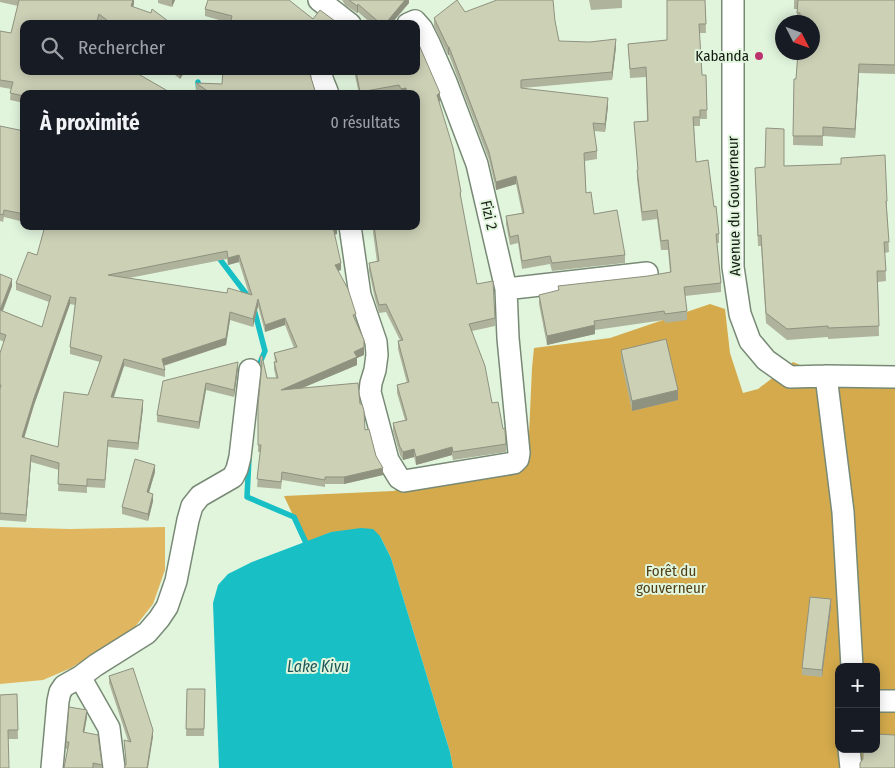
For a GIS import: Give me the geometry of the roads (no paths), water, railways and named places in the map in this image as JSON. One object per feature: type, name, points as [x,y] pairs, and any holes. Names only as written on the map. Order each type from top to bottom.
[{"type":"street","points":[[319,0],[345,20]]},
{"type":"street","name":"Avenue du Gouverneur","points":[[733,0],[733,267],[740,314],[750,341],[766,360],[790,377],[895,377]]},
{"type":"street","name":"Fizi 2","points":[[420,27],[446,82],[474,155],[506,289]]},
{"type":"street","points":[[321,75],[327,90]]},
{"type":"street","points":[[351,230],[360,295],[376,342],[377,355],[370,392],[388,460],[399,478],[404,481],[514,463],[518,459],[506,289],[647,273]]},
{"type":"street","points":[[52,768],[60,692],[64,686],[147,633],[160,619],[167,607],[176,581],[192,506],[200,496],[233,477],[237,469],[250,370]]},
{"type":"street","points":[[826,376],[843,512],[852,663]]},
{"type":"street","points":[[80,677],[109,728],[114,768]]},
{"type":"street","points":[[880,701],[895,701]]},
{"type":"street","points":[[850,753],[851,768]]},
{"type":"water","name":"Lake Kivu","points":[[361,528],[373,529],[380,536],[391,558],[450,752],[453,768],[219,768],[213,603],[218,585],[228,574],[252,562],[331,532]]},
{"type":"waterway","points":[[198,82],[199,90]]},
{"type":"waterway","points":[[216,254],[250,299]]},
{"type":"waterway","points":[[254,309],[265,351],[256,372]]},
{"type":"waterway","points":[[249,458],[247,497],[294,517],[306,543]]},
{"type":"place","name":"Kabanda","points":[[759,56]]},
{"type":"park label","name":"Forêt du gouverneur","points":[[671,580]]}]
